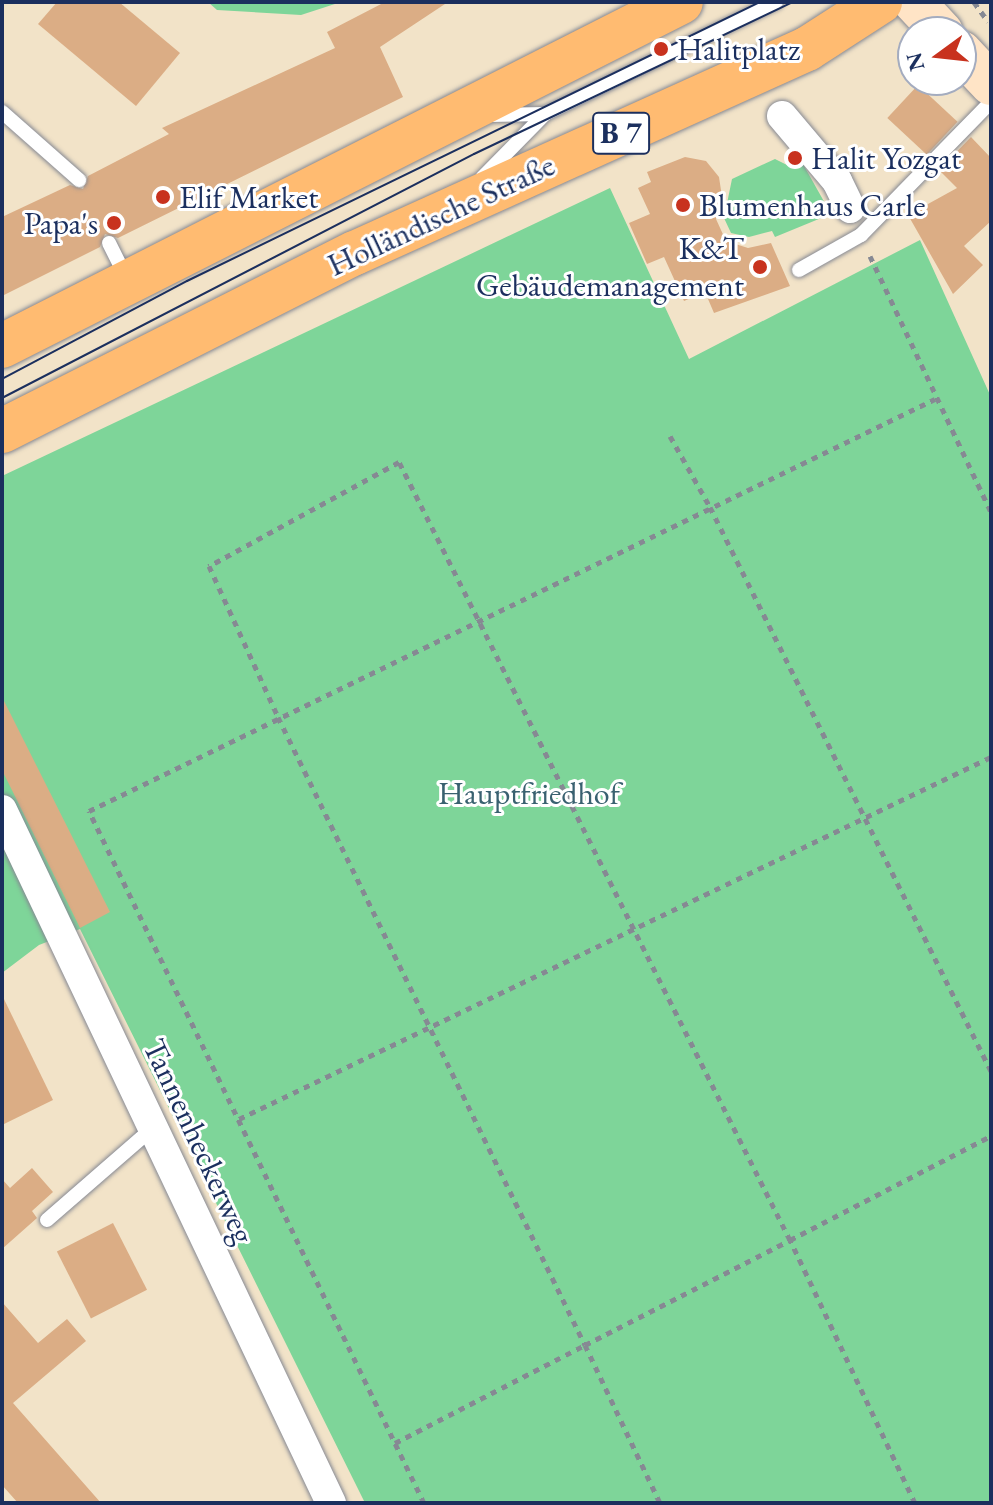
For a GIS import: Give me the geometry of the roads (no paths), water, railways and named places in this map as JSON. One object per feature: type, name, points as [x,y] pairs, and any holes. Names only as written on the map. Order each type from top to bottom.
[{"type":"main road","points":[[2,346],[118,261],[451,115],[681,2]]},
{"type":"main road","name":"Holländische Straße","points":[[2,431],[451,210],[807,49],[880,2]]},
{"type":"street","points":[[977,69],[991,84]]},
{"type":"street","points":[[782,116],[837,181],[856,222]]},
{"type":"street","name":"Tannenheckerweg","points":[[2,810],[331,1503]]},
{"type":"lane","points":[[451,210],[545,114],[776,2]]},
{"type":"lane","points":[[799,270],[991,102]]},
{"type":"lane","points":[[2,112],[79,180]]},
{"type":"lane","points":[[451,115],[545,114]]},
{"type":"lane","points":[[47,1220],[153,1128]]},
{"type":"tram line","points":[[2,379],[187,281],[760,2]]},
{"type":"tram line","points":[[2,398],[474,154],[793,2]]},
{"type":"place","name":"Halitplatz","points":[[661,49]]},
{"type":"place","name":"Halit Yozgat","points":[[795,158]]},
{"type":"place","name":"Elif Market","points":[[163,197]]},
{"type":"place","name":"Blumenhaus Carle","points":[[683,205]]},
{"type":"place","name":"Papa's","points":[[114,223]]},
{"type":"place","name":"K&T Gebäudemanagement","points":[[760,267]]},
{"type":"park label","name":"Hauptfriedhof","points":[[529,793]]}]
